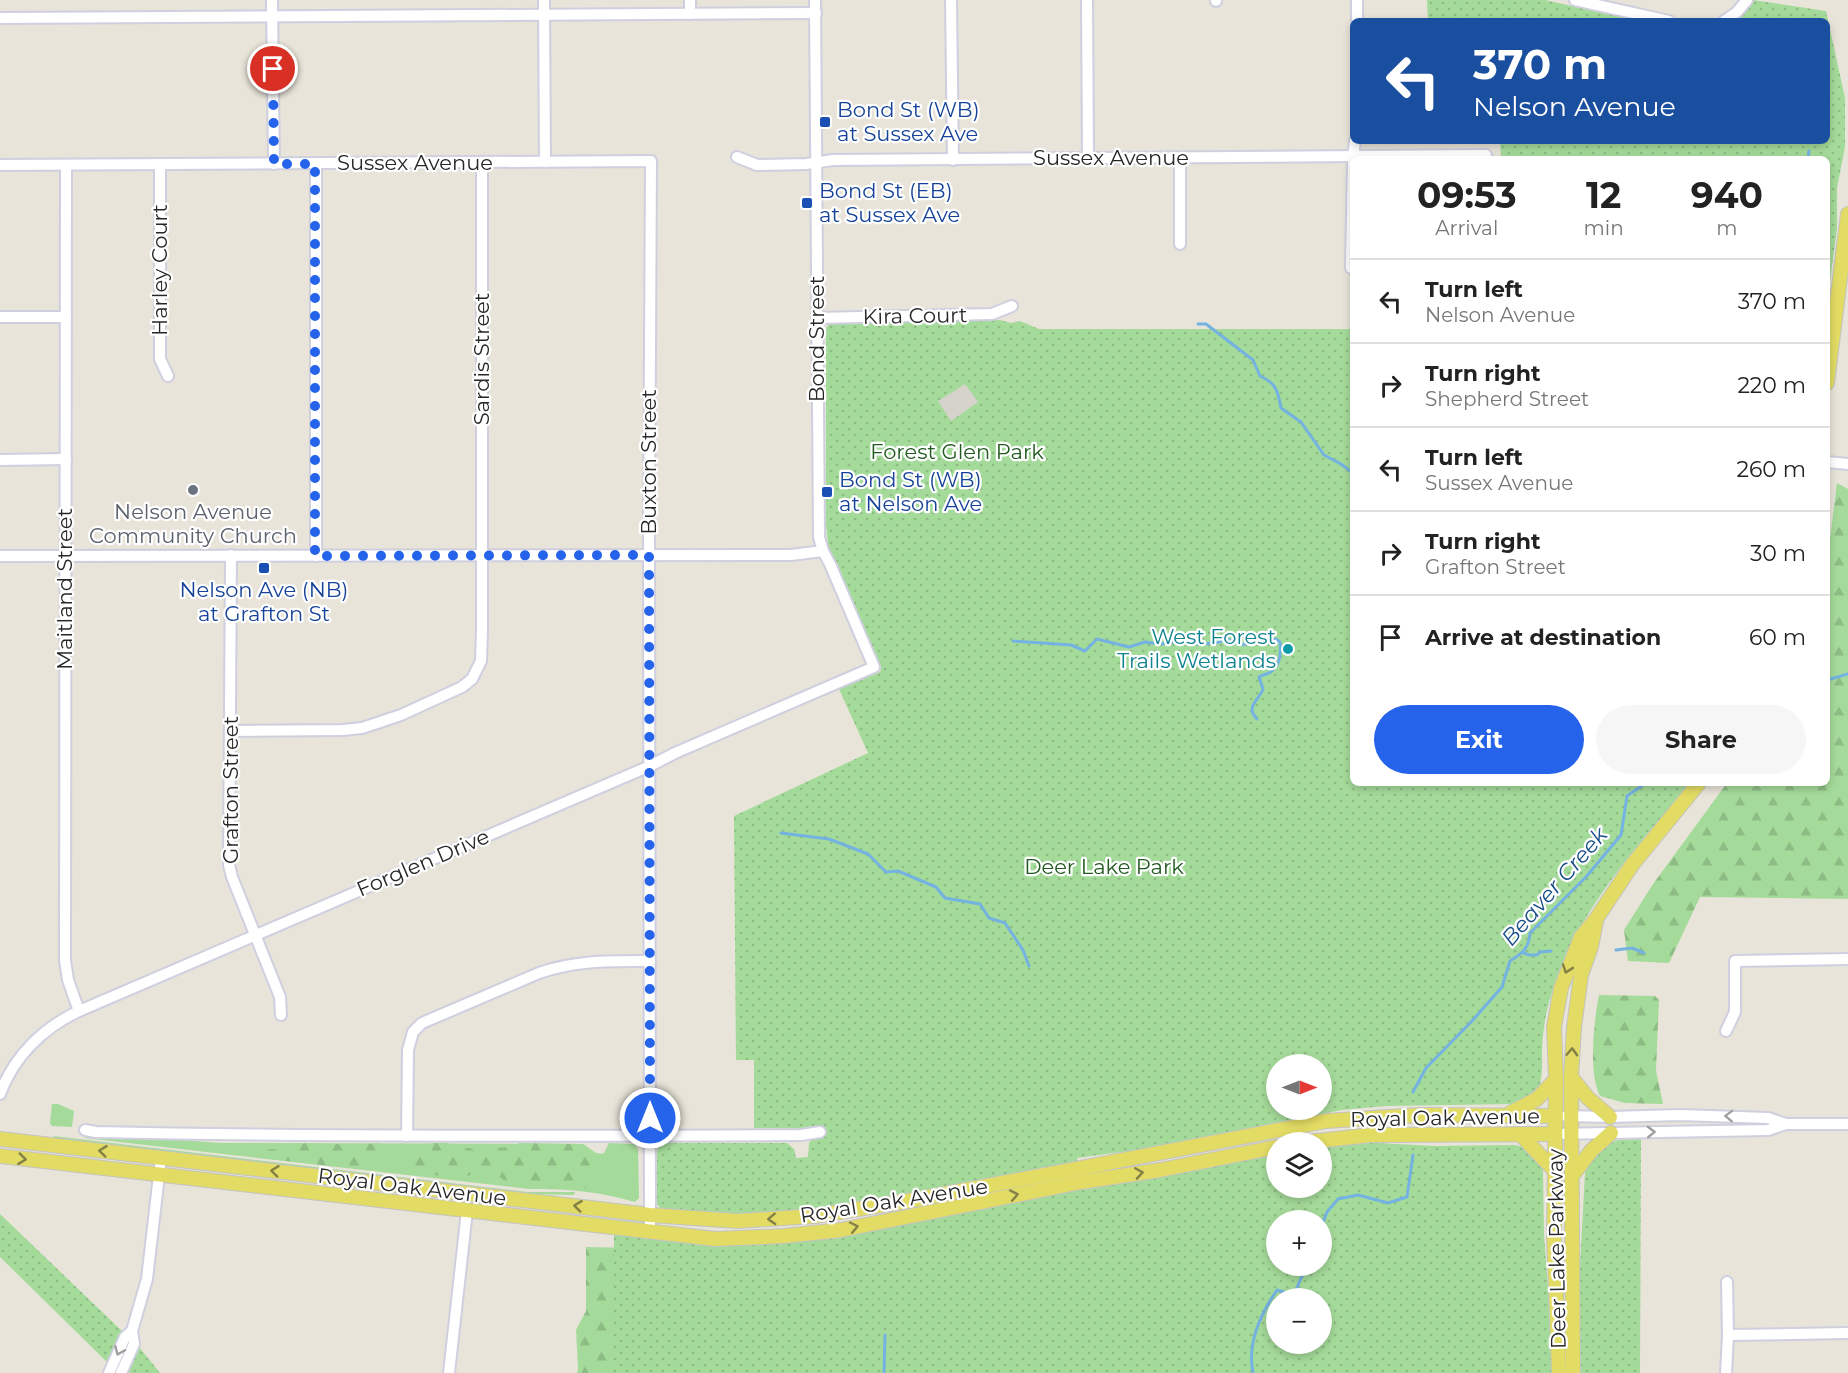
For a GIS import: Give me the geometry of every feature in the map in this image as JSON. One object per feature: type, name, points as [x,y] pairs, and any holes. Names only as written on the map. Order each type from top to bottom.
[{"type":"main road","points":[[1830,359],[1848,214]]},
{"type":"main road","name":"Deer Lake Parkway","points":[[1558,1373],[1554,1236],[1556,1079],[1554,1027],[1561,988],[1581,937],[1596,919],[1632,865],[1697,786]]},
{"type":"main road","name":"Deer Lake Parkway","points":[[1573,1373],[1571,1077],[1574,1027],[1581,975],[1591,947],[1596,919]]},
{"type":"main road","points":[[1571,1077],[1588,1098],[1610,1117]]},
{"type":"main road","points":[[1509,1114],[1537,1099],[1556,1079]]},
{"type":"main road","name":"Royal Oak Avenue","points":[[0,1156],[715,1239],[784,1236],[841,1230],[916,1215],[1080,1175],[1326,1121],[1421,1115],[1556,1116]]},
{"type":"main road","points":[[1572,1176],[1591,1151],[1611,1133]]},
{"type":"main road","points":[[1520,1134],[1554,1170]]},
{"type":"main road","name":"Royal Oak Avenue","points":[[1332,1139],[1371,1135],[1555,1134]]},
{"type":"main road","name":"Royal Oak Avenue","points":[[0,1139],[650,1215],[737,1221],[815,1216],[1080,1175],[1160,1170],[1266,1149]]},
{"type":"street","points":[[272,0],[274,164]]},
{"type":"street","points":[[544,0],[545,162]]},
{"type":"street","points":[[690,0],[690,14]]},
{"type":"street","name":"Bond Street","points":[[816,0],[819,537],[874,667]]},
{"type":"street","points":[[951,0],[953,159]]},
{"type":"street","points":[[1087,0],[1088,158]]},
{"type":"street","points":[[1357,0],[1357,18]]},
{"type":"street","points":[[1575,0],[1656,18]]},
{"type":"street","points":[[1728,18],[1747,0]]},
{"type":"street","points":[[0,18],[816,13]]},
{"type":"street","name":"Sussex Avenue","points":[[1453,156],[1486,155]]},
{"type":"street","name":"Sussex Avenue","points":[[737,158],[757,165],[816,163],[826,160],[1350,159]]},
{"type":"street","points":[[1180,158],[1180,244]]},
{"type":"street","name":"Sussex Avenue","points":[[0,165],[651,161]]},
{"type":"street","name":"Buxton Street","points":[[650,1232],[651,161]]},
{"type":"street","name":"Sardis Street","points":[[230,731],[362,728],[401,715],[468,683],[476,674],[482,654],[482,162]]},
{"type":"street","name":"Harley Court","points":[[160,164],[160,359],[168,376]]},
{"type":"street","points":[[315,164],[315,556]]},
{"type":"street","name":"Maitland Street","points":[[66,166],[65,960],[68,980],[79,1011]]},
{"type":"street","name":"Kira Court","points":[[817,318],[992,314],[1012,306]]},
{"type":"street","points":[[0,317],[66,317]]},
{"type":"street","points":[[0,460],[66,459]]},
{"type":"street","points":[[1830,462],[1848,464]]},
{"type":"street","points":[[0,556],[791,555],[823,551]]},
{"type":"street","name":"Grafton Street","points":[[231,555],[230,865],[232,877],[280,997],[281,1015]]},
{"type":"street","name":"Forglen Drive","points":[[0,1094],[16,1064],[35,1041],[57,1021],[874,667]]},
{"type":"street","points":[[1726,1031],[1735,1012],[1735,961],[1848,960]]},
{"type":"street","points":[[407,1136],[408,1050],[413,1032],[422,1023],[548,969],[582,962],[650,961]]},
{"type":"street","name":"Royal Oak Avenue","points":[[1556,1116],[1680,1115],[1768,1118],[1786,1124],[1848,1124]]},
{"type":"street","name":"Royal Oak Avenue","points":[[1555,1134],[1768,1130],[1786,1124]]},
{"type":"street","name":"Royal Oak Avenue","points":[[85,1130],[222,1135],[407,1136],[801,1135],[820,1132]]},
{"type":"street","points":[[121,1373],[134,1344],[132,1331],[142,1301],[148,1271],[161,1158]]},
{"type":"street","points":[[449,1373],[467,1211]]},
{"type":"street","points":[[1726,1373],[1727,1282]]},
{"type":"street","points":[[109,1373],[125,1337],[132,1331]]},
{"type":"street","points":[[1728,1335],[1848,1333]]},
{"type":"green space","points":[[1427,0],[1545,0],[1626,18],[1428,18]]},
{"type":"green space","points":[[1753,0],[1826,11],[1828,18],[1739,18]]},
{"type":"green space","points":[[1830,29],[1845,98],[1845,147],[1837,188],[1837,229],[1830,281],[1830,156],[1501,156],[1500,144],[1830,144]]},
{"type":"green space","name":"Deer Lake Park","points":[[1000,320],[1011,323],[1020,321],[1039,329],[1350,329],[1350,786],[1687,786],[1609,883],[1575,937],[1547,1010],[1538,1091],[1515,1104],[1386,1106],[1332,1112],[1332,1054],[1266,1054],[1266,1120],[1290,1120],[1136,1150],[1077,1158],[1083,1190],[1266,1156],[1266,1198],[1332,1198],[1332,1145],[1359,1142],[1434,1146],[1514,1145],[1523,1148],[1535,1156],[1543,1170],[1544,1234],[1554,1373],[613,1373],[614,1235],[684,1242],[917,1221],[911,1193],[791,1212],[710,1214],[661,1209],[657,1204],[657,1152],[659,1146],[665,1143],[787,1143],[794,1149],[796,1158],[808,1157],[809,1143],[820,1129],[754,1128],[754,1060],[736,1060],[734,816],[868,753],[839,689],[880,672],[881,669],[828,545],[826,525],[826,329],[834,322]]},
{"type":"green space","points":[[1837,483],[1848,489],[1848,899],[1700,897],[1669,963],[1628,961],[1624,930],[1653,884],[1725,786],[1830,786],[1830,539]]},
{"type":"green space","points":[[1599,995],[1655,996],[1659,1000],[1656,1071],[1663,1104],[1625,1103],[1600,1096],[1596,1086],[1593,1061],[1595,1019]]},
{"type":"green space","points":[[52,1104],[58,1104],[74,1111],[72,1127],[52,1126],[50,1123]]},
{"type":"green space","points":[[53,1136],[528,1192],[575,1192],[574,1195],[528,1194],[56,1139]]},
{"type":"green space","points":[[86,1136],[221,1143],[583,1144],[599,1155],[604,1153],[609,1143],[634,1144],[638,1149],[639,1198],[635,1202],[582,1191],[529,1189],[85,1138]]},
{"type":"green space","points":[[1641,1139],[1640,1373],[1580,1373],[1580,1266],[1585,1173],[1592,1158],[1609,1143]]},
{"type":"green space","points":[[295,1143],[355,1145],[378,1143],[382,1150],[371,1167],[351,1166],[349,1168],[260,1158],[260,1154],[266,1150],[282,1150]]},
{"type":"green space","points":[[432,1143],[448,1143],[457,1148],[470,1148],[479,1153],[484,1153],[490,1148],[514,1147],[519,1143],[583,1144],[594,1153],[607,1154],[610,1165],[606,1168],[588,1168],[577,1171],[579,1179],[589,1176],[592,1179],[587,1188],[546,1188],[526,1178],[523,1179],[520,1175],[510,1182],[496,1175],[480,1173],[479,1169],[468,1176],[460,1171],[454,1177],[424,1174],[423,1169],[413,1164],[407,1155]]},
{"type":"green space","points":[[0,1214],[123,1332],[108,1363],[0,1257]]},
{"type":"green space","points":[[586,1247],[632,1248],[654,1373],[577,1373],[576,1330],[586,1311]]},
{"type":"green space","points":[[139,1347],[160,1373],[127,1373]]},
{"type":"shaded area","points":[[965,384],[978,402],[951,421],[938,401]]},
{"type":"waterway","name":"Beaver Creek","points":[[1808,156],[1809,151]]},
{"type":"waterway","points":[[1198,324],[1206,324],[1253,360],[1260,376],[1275,388],[1281,408],[1301,422],[1324,455],[1350,471]]},
{"type":"waterway","points":[[1013,641],[1071,645],[1085,651],[1097,639],[1129,647],[1145,642],[1159,644],[1184,641],[1198,644],[1216,643],[1227,639],[1240,645],[1276,639],[1280,642],[1280,657],[1272,671],[1259,677],[1263,689],[1252,707],[1257,719]]},
{"type":"waterway","points":[[1830,679],[1848,674]]},
{"type":"waterway","name":"Beaver Creek","points":[[1413,1092],[1426,1068],[1502,987],[1510,961],[1524,950],[1530,933],[1586,877],[1621,835],[1627,796],[1642,786]]},
{"type":"waterway","points":[[781,833],[829,839],[868,854],[886,872],[898,871],[936,887],[945,898],[980,904],[989,918],[1005,923],[1023,950],[1029,966]]},
{"type":"waterway","points":[[1616,950],[1632,948],[1644,953]]},
{"type":"waterway","points":[[1524,953],[1537,955],[1540,952],[1551,951]]},
{"type":"waterway","name":"Beaver Creek","points":[[1329,1210],[1338,1199],[1358,1195],[1388,1203],[1407,1197],[1413,1155]]},
{"type":"waterway","name":"Beaver Creek","points":[[1253,1373],[1253,1340],[1265,1309],[1277,1290],[1294,1295],[1302,1276]]},
{"type":"waterway","points":[[884,1373],[885,1335]]},
{"type":"place","name":"Bond St (WB) at Sussex Ave","points":[[825,122]]},
{"type":"place","name":"Bond St (EB) at Sussex Ave","points":[[807,203]]},
{"type":"place","name":"Nelson Avenue Community Church","points":[[193,490]]},
{"type":"place","name":"Bond St (WB) at Nelson Ave","points":[[827,492]]},
{"type":"place","name":"Nelson Ave (NB) at Grafton St","points":[[264,568]]},
{"type":"place","name":"West Forest Trails Wetlands","points":[[1288,649]]},
{"type":"route","points":[[273,69],[274,164],[315,164],[315,556],[649,555],[650,1118]]},
{"type":"park label","name":"Forest Glen Park","points":[[957,452]]}]
